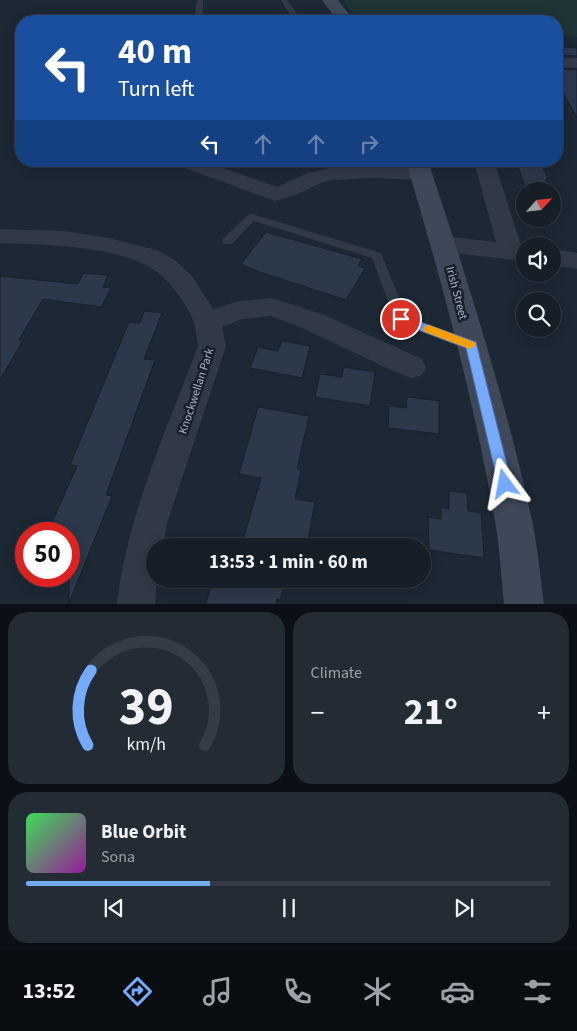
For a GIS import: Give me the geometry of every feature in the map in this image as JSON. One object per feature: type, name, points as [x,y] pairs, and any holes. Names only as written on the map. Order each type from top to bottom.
[{"type":"main road","points":[[330,0],[341,15]]},
{"type":"main road","name":"Irish Street","points":[[420,168],[471,346],[514,522],[524,604]]},
{"type":"street","points":[[563,62],[577,63]]},
{"type":"street","points":[[200,167],[275,194],[290,191],[316,177],[335,173],[420,168]]},
{"type":"street","points":[[486,167],[516,247]]},
{"type":"street","name":"Knockwellan Park","points":[[0,236],[64,238],[109,246],[147,256],[166,266],[183,282],[207,322],[212,346],[150,522],[139,572],[136,604]]},
{"type":"street","points":[[443,244],[516,252]]},
{"type":"street","points":[[561,258],[577,260]]},
{"type":"street","points":[[207,322],[240,310],[272,307],[312,320],[412,367]]},
{"type":"lane","points":[[200,0],[199,13],[201,15]]},
{"type":"lane","points":[[284,0],[294,15]]},
{"type":"lane","points":[[228,241],[252,217],[378,256],[401,319],[471,346]]},
{"type":"green space","points":[[343,0],[577,0],[577,37],[563,36],[563,15],[354,15]]},
{"type":"building","points":[[563,47],[577,48],[577,56],[563,55]]},
{"type":"building","points":[[563,69],[577,70],[577,118],[563,93]]},
{"type":"building","points":[[518,167],[543,167],[548,180],[545,180],[546,182],[524,182]]},
{"type":"building","points":[[266,232],[362,259],[358,266],[365,268],[346,300],[241,264]]},
{"type":"building","points":[[83,273],[108,275],[103,287],[111,288],[101,307],[43,299],[19,340],[23,340],[0,380],[0,276],[78,284]]},
{"type":"building","points":[[144,311],[162,313],[144,359],[155,360],[106,495],[112,496],[80,576],[80,522],[52,522],[77,466],[70,465],[129,322],[140,323]]},
{"type":"building","points":[[282,341],[310,346],[302,378],[250,368],[258,347],[278,351]]},
{"type":"building","points":[[344,367],[375,372],[370,406],[315,397],[320,374],[342,377]]},
{"type":"building","points":[[407,397],[439,401],[439,434],[388,428],[389,406],[406,408]]},
{"type":"building","points":[[258,407],[309,416],[297,469],[301,470],[295,499],[315,502],[308,538],[244,538],[261,478],[239,474]]},
{"type":"building","points":[[449,491],[467,493],[468,511],[481,513],[484,558],[431,550],[428,517],[441,519],[441,507],[449,509]]},
{"type":"building","points":[[69,587],[75,587],[69,603]]},
{"type":"building","points":[[210,588],[283,588],[280,600],[277,599],[276,604],[206,604]]},
{"type":"slow traffic","points":[[429,329],[470,345]]},
{"type":"route","points":[[401,319],[471,346],[505,484]]}]
